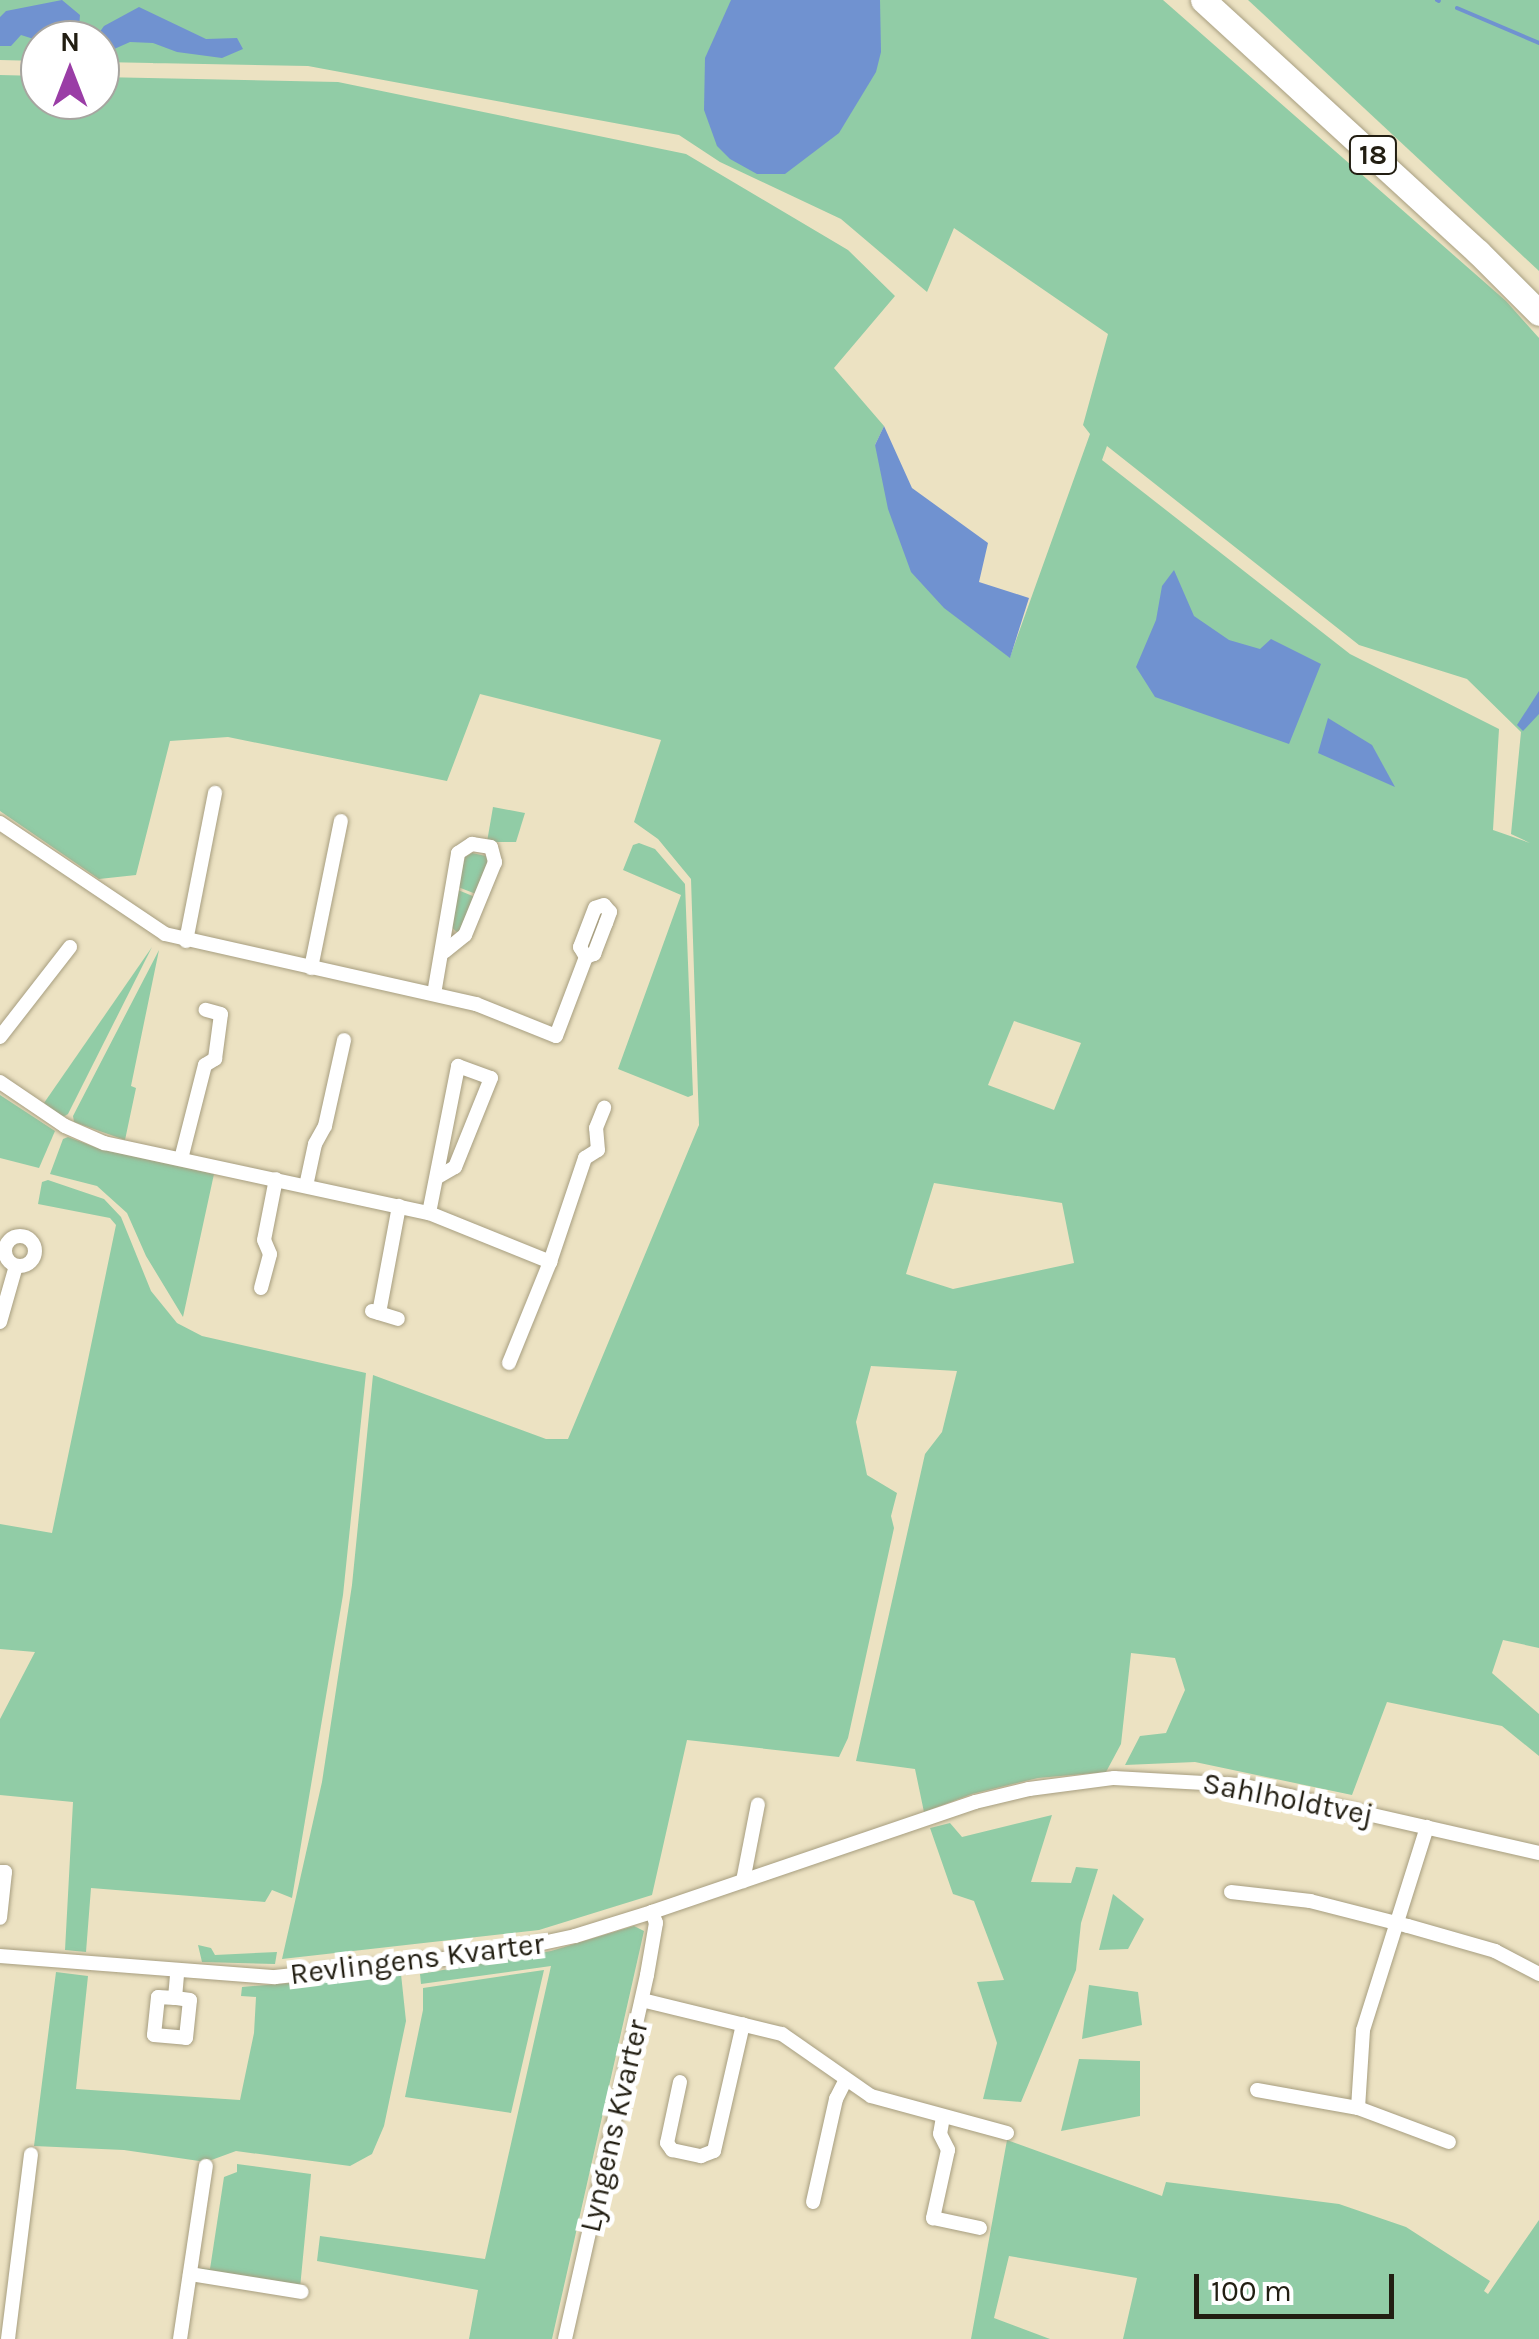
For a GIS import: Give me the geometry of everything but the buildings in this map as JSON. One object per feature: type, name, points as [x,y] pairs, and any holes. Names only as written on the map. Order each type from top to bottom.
[{"type":"highway","name":"18","points":[[1204,0],[1478,252],[1539,314]]},
{"type":"street","points":[[186,941],[215,793]]},
{"type":"street","points":[[312,968],[342,821]]},
{"type":"street","points":[[0,822],[144,923],[186,941],[476,1004],[556,1036],[586,958]]},
{"type":"street","points":[[434,994],[445,951],[442,930],[458,853],[472,844],[492,848],[495,862],[465,935],[445,951]]},
{"type":"street","points":[[0,1037],[70,947]]},
{"type":"street","points":[[181,1160],[204,1065],[215,1060],[222,1014],[206,1010]]},
{"type":"street","points":[[306,1186],[314,1144],[325,1126],[344,1040]]},
{"type":"street","points":[[429,1213],[458,1066],[491,1078],[455,1168],[438,1177]]},
{"type":"street","points":[[0,1082],[65,1126],[104,1143],[429,1213],[550,1262]]},
{"type":"street","points":[[509,1364],[550,1262],[585,1158],[598,1150],[596,1128],[604,1108]]},
{"type":"street","points":[[262,1288],[270,1254],[264,1240],[276,1179]]},
{"type":"street","points":[[398,1319],[375,1312],[399,1206]]},
{"type":"street","points":[[0,1322],[7,1310],[16,1266]]},
{"type":"street","name":"Sahlholdtvej","points":[[743,1881],[975,1802],[1066,1782],[1177,1778],[1240,1784],[1539,1853]]},
{"type":"street","points":[[743,1881],[758,1804]]},
{"type":"street","points":[[1358,2108],[1363,2030],[1426,1827]]},
{"type":"street","points":[[0,1872],[5,1872],[0,1918]]},
{"type":"street","name":"Revlingens Kvarter","points":[[0,1956],[177,1973],[275,1977],[408,1966],[542,1944],[743,1881]]},
{"type":"street","points":[[1231,1892],[1310,1901],[1495,1951],[1539,1974]]},
{"type":"street","name":"Lyngens Kvarter","points":[[566,2339],[642,2000],[656,1924],[652,1912]]},
{"type":"street","points":[[175,1998],[177,1973]]},
{"type":"street","points":[[642,2000],[782,2034],[805,2046],[844,2081],[870,2096],[1007,2133]]},
{"type":"street","points":[[680,2082],[667,2143],[672,2150],[700,2156],[714,2152],[743,2024]]},
{"type":"street","points":[[813,2202],[836,2099],[844,2081]]},
{"type":"street","points":[[1257,2090],[1358,2108],[1449,2142]]},
{"type":"street","points":[[943,2117],[940,2134],[948,2150],[933,2218],[980,2228]]},
{"type":"street","points":[[8,2339],[31,2154]]},
{"type":"street","points":[[180,2339],[206,2166]]},
{"type":"street","points":[[190,2274],[302,2292]]},
{"type":"green space","points":[[0,0],[1163,0],[1506,301],[1539,338],[1539,1648],[1503,1640],[1492,1673],[1539,1714],[1539,1756],[1502,1726],[1387,1702],[1352,1795],[1195,1762],[1125,1765],[1140,1736],[1166,1733],[1185,1690],[1175,1658],[1131,1653],[1121,1744],[1106,1772],[1038,1778],[972,1794],[924,1812],[915,1769],[856,1761],[925,1454],[942,1432],[957,1371],[871,1366],[856,1422],[867,1475],[897,1493],[891,1516],[894,1528],[848,1738],[839,1757],[687,1740],[652,1895],[539,1930],[282,1959],[322,1782],[352,1585],[373,1375],[546,1439],[568,1439],[699,1125],[691,879],[658,839],[634,822],[661,740],[480,694],[447,781],[228,737],[170,741],[136,875],[99,879],[0,811],[0,75],[20,76],[20,120],[120,120],[120,77],[338,82],[686,154],[848,250],[895,296],[834,368],[884,426],[875,445],[1010,657],[1090,434],[1083,425],[1108,334],[954,228],[927,292],[841,219],[720,162],[679,135],[308,66],[120,62],[120,20],[20,20],[20,60],[0,60]],"holes":[[[1107,446],[1359,645],[1467,679],[1521,732],[1511,834],[1530,843],[1493,830],[1499,729],[1350,654],[1102,460]],[[1014,1021],[1081,1043],[1054,1110],[988,1085]],[[934,1183],[1062,1203],[1074,1263],[953,1289],[906,1274]]]},
{"type":"green space","points":[[1248,0],[1539,0],[1539,271]]},
{"type":"green space","points":[[493,807],[525,813],[516,842],[487,842]]},
{"type":"green space","points":[[639,843],[655,849],[685,884],[693,1095],[688,1097],[618,1069],[681,895],[623,870],[633,845]]},
{"type":"green space","points":[[472,853],[486,856],[490,862],[476,894],[458,887],[465,857]]},
{"type":"green space","points":[[458,890],[475,897],[458,933],[450,926]]},
{"type":"green space","points":[[152,947],[68,1114],[63,1117],[44,1103]]},
{"type":"green space","points":[[159,950],[131,1086],[136,1088],[125,1140],[74,1122],[73,1116]]},
{"type":"green space","points":[[0,1095],[55,1131],[39,1168],[0,1158]]},
{"type":"green space","points":[[68,1137],[100,1149],[214,1174],[183,1317],[146,1256],[127,1213],[97,1186],[50,1174],[63,1139]]},
{"type":"green space","points":[[48,1180],[104,1199],[121,1217],[151,1291],[177,1323],[202,1336],[366,1373],[343,1595],[292,1898],[272,1890],[265,1902],[91,1888],[86,1952],[65,1950],[73,1802],[0,1795],[0,1719],[35,1652],[0,1649],[0,1524],[52,1533],[116,1225],[110,1218],[38,1204],[42,1182]]},
{"type":"green space","points":[[1052,1815],[1031,1882],[1071,1883],[1076,1867],[1098,1869],[1081,1923],[1076,1970],[1021,2102],[983,2099],[997,2043],[977,1982],[1004,1980],[974,1901],[953,1894],[930,1828],[950,1823],[962,1837]]},
{"type":"green space","points":[[1113,1894],[1144,1919],[1128,1949],[1099,1950]]},
{"type":"green space","points":[[634,1926],[644,1931],[552,2339],[469,2339],[478,2290],[317,2261],[320,2236],[485,2259],[551,1966],[421,1984],[420,1974],[551,1951]]},
{"type":"green space","points":[[198,1945],[211,1948],[215,1955],[277,1952],[275,1964],[202,1962]]},
{"type":"green space","points":[[544,1970],[511,2113],[405,2097],[423,2010],[423,1988]]},
{"type":"green space","points":[[56,1972],[88,1976],[76,2089],[240,2100],[254,2033],[256,1997],[241,1996],[242,1987],[401,1974],[406,2021],[384,2126],[372,2154],[350,2166],[236,2151],[206,2162],[124,2150],[34,2146]]},
{"type":"green space","points":[[1089,1985],[1138,1992],[1142,2025],[1082,2039]]},
{"type":"green space","points":[[1079,2059],[1140,2061],[1140,2116],[1061,2131]]},
{"type":"green space","points":[[1007,2140],[1162,2196],[1166,2182],[1339,2204],[1406,2227],[1490,2281],[1484,2291],[1488,2294],[1539,2220],[1539,2339],[1123,2339],[1137,2278],[1009,2256],[994,2318],[1050,2339],[971,2339]]},
{"type":"green space","points":[[237,2164],[311,2174],[300,2288],[197,2268],[210,2269],[224,2177],[237,2172]]},
{"type":"water","points":[[62,0],[80,15],[80,20],[20,20],[20,36],[11,46],[0,46],[0,17],[6,11]]},
{"type":"water","points":[[731,0],[880,0],[881,52],[876,72],[839,133],[785,174],[757,174],[730,159],[717,146],[704,110],[705,58]]},
{"type":"water","points":[[139,7],[206,39],[237,38],[243,49],[222,58],[177,52],[153,43],[130,42],[120,46],[120,20],[115,20]]},
{"type":"water","points":[[884,426],[912,488],[988,543],[979,582],[1029,598],[1010,658],[944,608],[911,572],[888,509],[875,445]]},
{"type":"water","points":[[1174,570],[1194,616],[1229,640],[1260,649],[1271,639],[1321,664],[1289,744],[1155,697],[1136,667],[1156,620],[1162,586]]},
{"type":"water","points":[[1539,691],[1539,714],[1523,731],[1517,725]]},
{"type":"water","points":[[1328,718],[1372,745],[1395,787],[1318,753]]},
{"type":"waterway","points":[[1457,8],[1539,43]]}]
